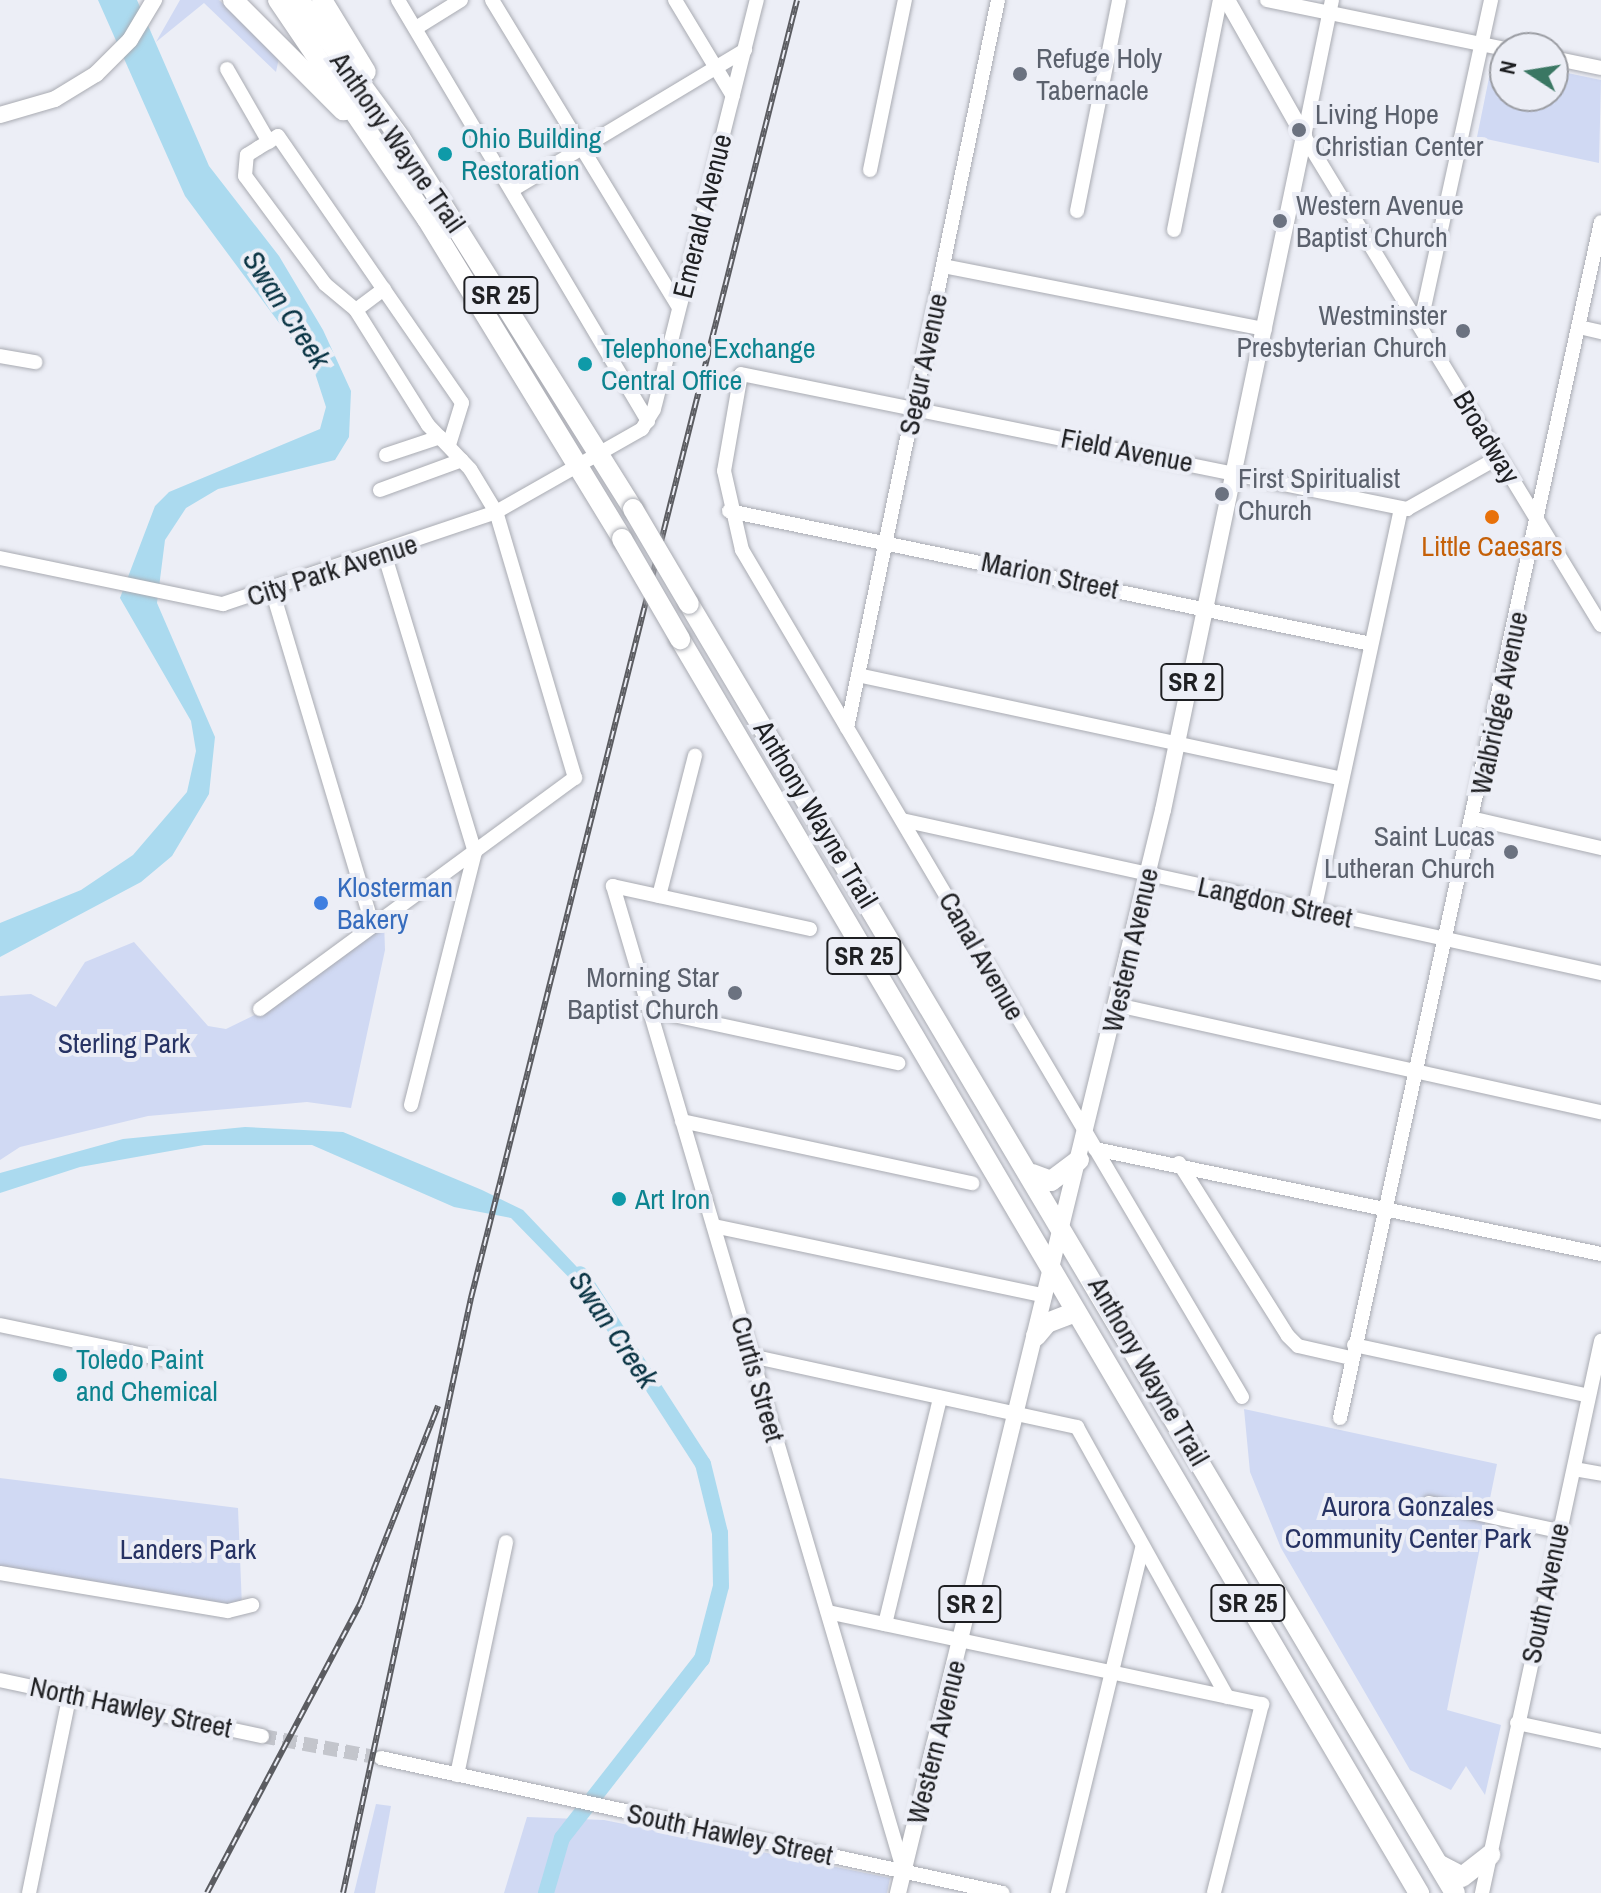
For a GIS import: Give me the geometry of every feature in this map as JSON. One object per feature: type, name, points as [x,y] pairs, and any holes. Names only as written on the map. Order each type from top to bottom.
[{"type":"highway","points":[[233,0],[386,161]]},
{"type":"highway","name":"Anthony Wayne Trail","points":[[278,0],[386,161],[577,464],[1419,1893]]},
{"type":"highway","name":"Anthony Wayne Trail","points":[[299,0],[401,139],[633,509],[1063,1225],[1455,1893]]},
{"type":"highway","points":[[322,0],[401,139]]},
{"type":"highway","points":[[1032,1174],[1051,1181],[1087,1154]]},
{"type":"highway","points":[[1036,1336],[1047,1323],[1076,1312]]},
{"type":"highway","points":[[1386,1837],[1404,1849],[1430,1893]]},
{"type":"highway","points":[[1438,1864],[1462,1877],[1490,1855]]},
{"type":"main road","name":"Broadway","points":[[1227,0],[1304,136]]},
{"type":"main road","points":[[0,115],[55,99],[107,64],[153,1]]},
{"type":"main road","name":"Western Avenue","points":[[898,1893],[1063,1225],[1087,1154],[1086,1133],[1208,608],[1304,136]]},
{"type":"street","points":[[398,0],[512,190],[645,425]]},
{"type":"street","points":[[416,28],[461,0]]},
{"type":"street","points":[[492,0],[679,308]]},
{"type":"street","points":[[675,0],[733,96]]},
{"type":"street","name":"Emerald Avenue","points":[[645,425],[679,308],[757,0]]},
{"type":"street","points":[[870,170],[905,0]]},
{"type":"street","name":"Segur Avenue","points":[[847,728],[998,0]]},
{"type":"street","points":[[1077,211],[1119,0]]},
{"type":"street","points":[[1174,230],[1220,0]]},
{"type":"street","points":[[1267,0],[1330,6],[1489,46]]},
{"type":"street","points":[[1420,326],[1491,0]]},
{"type":"street","name":"Western Avenue","points":[[1304,136],[1330,6]]},
{"type":"street","points":[[512,190],[745,50]]},
{"type":"street","points":[[1569,61],[1601,68]]},
{"type":"street","points":[[227,69],[269,142]]},
{"type":"street","points":[[260,1009],[575,778],[496,512],[462,460],[444,441],[356,310],[325,284],[245,176],[247,155],[278,136],[384,289],[462,403],[444,441]]},
{"type":"street","name":"Broadway","points":[[1304,136],[1601,625]]},
{"type":"street","name":"Walbridge Avenue","points":[[1340,1418],[1352,1352],[1421,1072],[1601,222]]},
{"type":"street","points":[[943,266],[1265,329]]},
{"type":"street","points":[[356,310],[384,289]]},
{"type":"street","points":[[1579,327],[1601,332]]},
{"type":"street","points":[[0,356],[35,362]]},
{"type":"street","name":"Field Avenue","points":[[741,374],[1401,508],[1438,497],[1499,457]]},
{"type":"street","name":"Canal Avenue","points":[[741,374],[724,471],[729,511],[742,550],[1086,1133]]},
{"type":"street","name":"City Park Avenue","points":[[0,558],[223,604],[384,553],[496,512],[645,425]]},
{"type":"street","points":[[386,455],[444,441]]},
{"type":"street","points":[[380,490],[462,460]]},
{"type":"street","points":[[1314,911],[1401,508]]},
{"type":"street","name":"Marion Street","points":[[729,511],[1371,644]]},
{"type":"street","points":[[384,553],[475,852],[411,1105]]},
{"type":"street","points":[[272,590],[373,926]]},
{"type":"street","points":[[858,675],[1342,779]]},
{"type":"street","points":[[695,756],[659,896],[810,929]]},
{"type":"street","points":[[1475,819],[1601,848]]},
{"type":"street","name":"Langdon Street","points":[[902,820],[1601,973]]},
{"type":"street","name":"Curtis Street","points":[[659,896],[613,886],[904,1872]]},
{"type":"street","points":[[1117,1005],[1601,1112]]},
{"type":"street","points":[[650,1010],[898,1063]]},
{"type":"street","points":[[682,1121],[972,1183]]},
{"type":"street","points":[[1087,1154],[1179,1163],[1601,1254]]},
{"type":"street","points":[[1087,1154],[1242,1397]]},
{"type":"street","points":[[1179,1163],[1288,1336],[1298,1346],[1352,1352],[1589,1396]]},
{"type":"street","points":[[714,1226],[1045,1296]]},
{"type":"street","points":[[0,1325],[167,1360]]},
{"type":"street","name":"South Avenue","points":[[1482,1893],[1601,1341]]},
{"type":"street","points":[[751,1356],[1077,1427],[1227,1697]]},
{"type":"street","points":[[885,1624],[940,1398]]},
{"type":"street","points":[[1574,1469],[1601,1474]]},
{"type":"street","points":[[1429,1503],[1558,1531]]},
{"type":"street","points":[[381,1758],[457,1775],[506,1542]]},
{"type":"street","points":[[1058,1893],[1142,1548]]},
{"type":"street","points":[[0,1573],[228,1611],[252,1605]]},
{"type":"street","points":[[828,1612],[1262,1704],[1214,1893]]},
{"type":"street","name":"North Hawley Street","points":[[0,1680],[262,1736]]},
{"type":"street","points":[[29,1893],[70,1694]]},
{"type":"street","points":[[1517,1723],[1601,1741]]},
{"type":"street","name":"South Hawley Street","points":[[457,1775],[1003,1893]]},
{"type":"green space","points":[[180,0],[219,0],[280,53],[276,72],[204,3],[156,42]]},
{"type":"green space","points":[[1569,73],[1601,80],[1599,163],[1477,137],[1489,78],[1489,112],[1569,112]]},
{"type":"green space","name":"Sterling Park","points":[[384,921],[385,950],[351,1108],[307,1102],[148,1116],[20,1147],[0,1160],[0,996],[31,994],[56,1007],[85,962],[134,942],[208,1026],[226,1029],[267,1009]]},
{"type":"green space","name":"Aurora Gonzales Community Center Park","points":[[1244,1409],[1497,1464],[1447,1710],[1501,1725],[1485,1795],[1466,1766],[1451,1790],[1410,1770],[1281,1548],[1250,1472]]},
{"type":"green space","name":"Landers Park","points":[[0,1478],[238,1508],[242,1607],[0,1568]]},
{"type":"green space","points":[[376,1804],[391,1806],[375,1893],[354,1893]]},
{"type":"green space","points":[[527,1817],[604,1820],[890,1878],[887,1893],[504,1893]]},
{"type":"water","points":[[98,0],[137,0],[209,166],[279,256],[323,330],[351,391],[349,437],[335,460],[218,489],[186,508],[165,540],[157,603],[215,737],[209,794],[172,856],[141,882],[0,957],[0,923],[81,890],[133,855],[187,792],[196,751],[191,721],[120,598],[155,506],[169,492],[320,429],[326,407],[314,370],[185,196]]},
{"type":"water","points":[[245,1127],[343,1132],[482,1190],[523,1210],[594,1285],[587,1296],[511,1218],[454,1207],[312,1145],[204,1145],[80,1167],[0,1193],[0,1173],[123,1139]]},
{"type":"waterway","name":"Swan Creek","points":[[546,1893],[562,1838],[702,1659],[721,1586],[720,1533],[703,1464],[580,1274]]},
{"type":"tunnel","points":[[262,1736],[381,1758]]},
{"type":"railway","points":[[343,1893],[471,1298],[797,0]]},
{"type":"railway","points":[[207,1893],[360,1604],[438,1406]]},
{"type":"place","name":"Refuge Holy Tabernacle","points":[[1020,74]]},
{"type":"place","name":"Living Hope Christian Center","points":[[1299,130]]},
{"type":"place","name":"Ohio Building Restoration","points":[[445,154]]},
{"type":"place","name":"Western Avenue Baptist Church","points":[[1280,221]]},
{"type":"place","name":"Westminster Presbyterian Church","points":[[1463,331]]},
{"type":"place","name":"Telephone Exchange Central Office","points":[[585,364]]},
{"type":"place","name":"First Spiritualist Church","points":[[1222,494]]},
{"type":"place","name":"Little Caesars","points":[[1492,517]]},
{"type":"place","name":"Saint Lucas Lutheran Church","points":[[1511,852]]},
{"type":"place","name":"Klosterman Bakery","points":[[321,903]]},
{"type":"place","name":"Morning Star Baptist Church","points":[[735,993]]},
{"type":"place","name":"Art Iron","points":[[619,1199]]},
{"type":"place","name":"Toledo Paint and Chemical","points":[[60,1375]]}]
